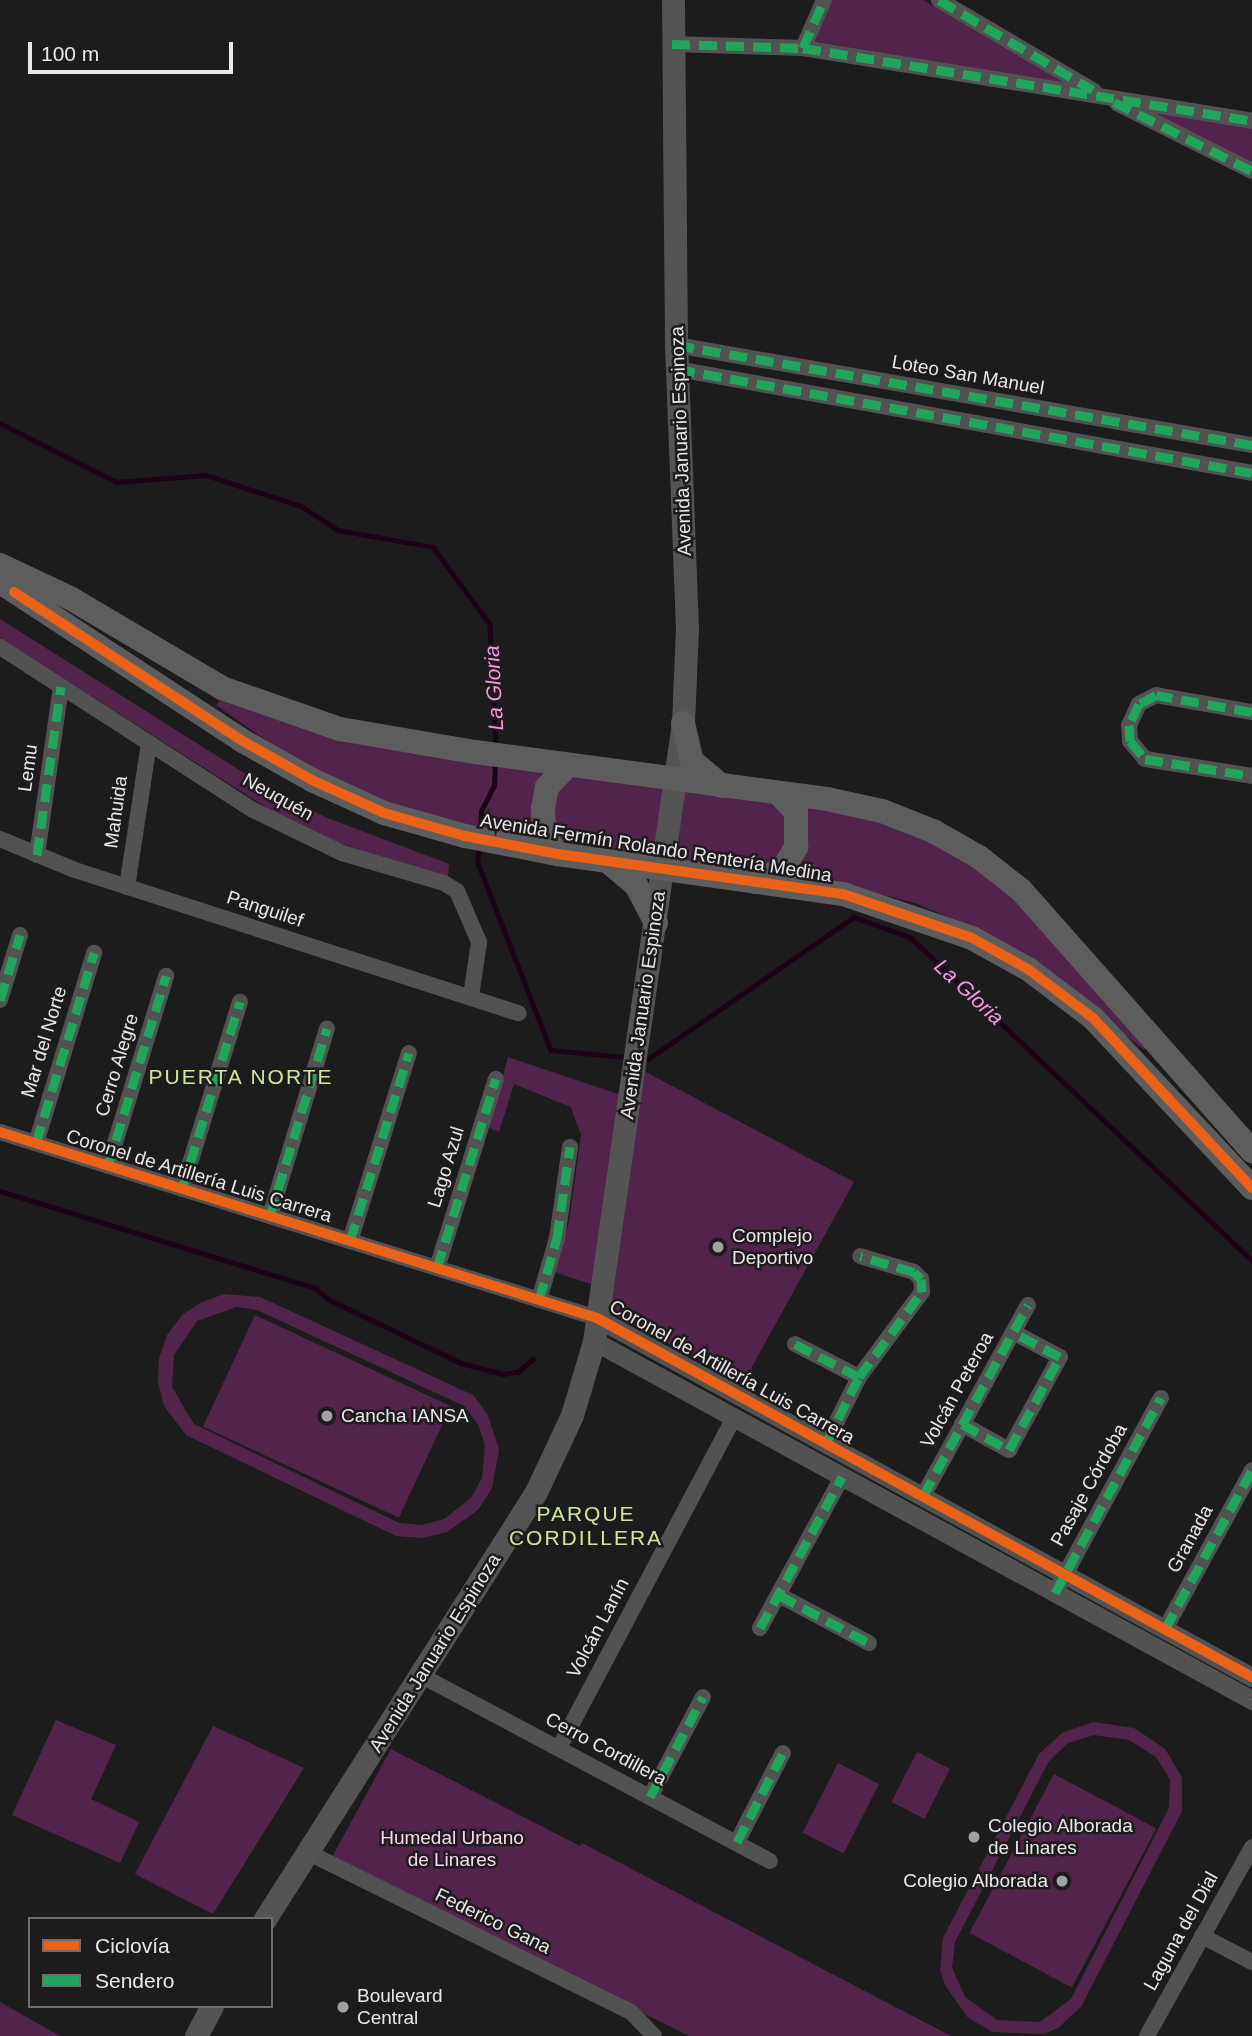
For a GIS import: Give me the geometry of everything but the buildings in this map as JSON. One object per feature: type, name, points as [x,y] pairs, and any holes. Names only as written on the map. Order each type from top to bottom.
[{"type":"main road","name":"Avenida Januario Espinoza","points":[[266,1917],[422,1676],[550,1467],[572,1415],[594,1342],[683,723],[686,602],[676,345],[673,0]]},
{"type":"main road","points":[[0,565],[70,598],[198,676],[248,698],[340,729],[475,752],[778,793],[881,811],[958,844],[1001,872],[1080,952],[1252,1151]]},
{"type":"main road","name":"Avenida Fermín Rolando Rentería Medina","points":[[0,582],[241,740],[312,780],[384,813],[465,836],[558,854],[877,902],[950,928],[1028,969],[1071,1000],[1126,1049],[1252,1188]]},
{"type":"main road","points":[[683,723],[692,761],[722,786]]},
{"type":"main road","points":[[558,854],[545,838],[543,809],[547,787],[568,765]]},
{"type":"main road","points":[[755,882],[783,869],[796,847],[796,812],[778,793]]},
{"type":"main road","points":[[607,862],[636,884],[656,923]]},
{"type":"main road","points":[[196,2036],[211,2008]]},
{"type":"street","points":[[803,48],[824,0]]},
{"type":"street","points":[[939,0],[1101,95],[1252,171]]},
{"type":"street","points":[[672,44],[803,48],[1252,121]]},
{"type":"street","name":"Loteo San Manuel","points":[[676,345],[1252,446]]},
{"type":"street","points":[[677,369],[1252,473]]},
{"type":"street","name":"Neuquén","points":[[0,648],[149,744],[296,832],[342,853],[444,883],[457,891],[480,942],[471,997]]},
{"type":"street","name":"Lemu","points":[[37,855],[61,687]]},
{"type":"street","points":[[1252,712],[1156,695],[1139,704],[1129,725],[1134,748],[1145,759],[1252,776]]},
{"type":"street","name":"Mahuida","points":[[127,887],[149,744]]},
{"type":"street","name":"Panguilef","points":[[0,839],[127,887],[519,1013]]},
{"type":"street","points":[[0,1000],[20,935]]},
{"type":"street","name":"Mar del Norte","points":[[36,1143],[94,953]]},
{"type":"street","name":"Cerro Alegre","points":[[108,1166],[166,976]]},
{"type":"street","points":[[182,1189],[240,1002]]},
{"type":"street","points":[[270,1216],[327,1028]]},
{"type":"street","points":[[350,1241],[409,1053]]},
{"type":"street","name":"Lago Azul","points":[[437,1268],[496,1079]]},
{"type":"street","name":"Coronel de Artillería Luis Carrera","points":[[0,1132],[597,1318],[1252,1676]]},
{"type":"street","points":[[539,1300],[557,1238],[570,1147]]},
{"type":"street","points":[[826,1443],[859,1377],[919,1300],[923,1285],[914,1272],[859,1256]]},
{"type":"street","name":"Volcán Peteroa","points":[[923,1496],[1028,1305]]},
{"type":"street","points":[[962,1424],[1009,1450],[1060,1357],[1013,1332]]},
{"type":"street","name":"Coronel de Artillería Luis Carrera","points":[[594,1342],[1252,1700]]},
{"type":"street","points":[[795,1343],[859,1377]]},
{"type":"street","points":[[647,1370],[657,1351]]},
{"type":"street","name":"Pasaje Córdoba","points":[[1055,1593],[1161,1398]]},
{"type":"street","name":"Volcán Lanín","points":[[559,1748],[734,1418]]},
{"type":"street","points":[[789,1448],[801,1429]]},
{"type":"street","name":"Granada","points":[[1165,1629],[1252,1470]]},
{"type":"street","points":[[760,1628],[842,1477]]},
{"type":"street","points":[[779,1595],[869,1643]]},
{"type":"street","name":"Cerro Cordillera","points":[[422,1676],[770,1861]]},
{"type":"street","points":[[650,1797],[703,1697]]},
{"type":"street","points":[[737,1842],[783,1753]]},
{"type":"street","name":"Laguna del Dial","points":[[1147,2036],[1252,1847]]},
{"type":"street","name":"Federico Gana","points":[[307,1852],[631,2011],[654,2036]]},
{"type":"street","points":[[1202,1936],[1252,1962]]},
{"type":"green space","points":[[831,0],[923,0],[1074,85],[812,41]]},
{"type":"green space","points":[[1131,106],[1252,126],[1252,165]]},
{"type":"green space","points":[[0,619],[263,785],[325,817],[449,864],[448,877],[335,842],[272,811],[0,638]]},
{"type":"green space","points":[[223,696],[815,802],[913,832],[994,878],[1155,1048],[1143,1049],[999,939],[915,903],[809,876],[483,830],[379,803],[277,748],[216,705]]},
{"type":"green space","points":[[508,1057],[621,1095],[594,1285],[554,1272],[569,1222],[581,1135],[571,1107],[514,1084],[499,1132],[489,1128]]},
{"type":"green space","name":"Complejo Deportivo","points":[[642,1070],[854,1182],[743,1383],[609,1312]]},
{"type":"green space","points":[[224,1294],[260,1297],[473,1395],[488,1415],[499,1450],[492,1488],[478,1510],[447,1532],[422,1538],[396,1536],[186,1435],[164,1406],[158,1382],[159,1358],[167,1335],[182,1315],[202,1302]],"holes":[[[236,1307],[257,1310],[464,1406],[478,1424],[485,1445],[482,1478],[471,1498],[444,1519],[422,1525],[399,1523],[194,1424],[172,1387],[174,1355],[197,1321]]]},
{"type":"green space","name":"Cancha IANSA","points":[[255,1315],[451,1406],[399,1518],[203,1426]]},
{"type":"green space","points":[[56,1720],[116,1745],[91,1799],[139,1822],[120,1863],[12,1815]]},
{"type":"green space","points":[[1093,1722],[1134,1728],[1165,1749],[1182,1777],[1182,1811],[1081,2007],[1058,2028],[1043,2034],[993,2032],[968,2018],[945,1985],[940,1970],[943,1938],[1039,1754],[1062,1733]],"holes":[[[1094,1735],[1129,1740],[1156,1757],[1170,1780],[1169,1808],[1071,1999],[1040,2022],[997,2020],[965,1997],[952,1968],[955,1942],[1049,1761],[1068,1743]]]},
{"type":"green space","points":[[213,1726],[304,1768],[213,1914],[135,1874]]},
{"type":"green space","name":"Humedal Urbano de Linares","points":[[391,1749],[580,1846],[582,1843],[951,2036],[689,2036],[332,1857]]},
{"type":"green space","points":[[917,1752],[950,1769],[925,1819],[892,1802]]},
{"type":"green space","points":[[838,1763],[879,1784],[844,1853],[803,1832]]},
{"type":"green space","name":"Colegio Alborada","points":[[1054,1774],[1156,1828],[1072,1987],[969,1933]]},
{"type":"green space","points":[[0,2002],[60,2036],[0,2036]]},
{"type":"waterway","name":"La Gloria","points":[[0,423],[117,482],[206,475],[301,506],[338,530],[433,547],[490,624],[496,748]]},
{"type":"waterway","name":"La Gloria","points":[[480,831],[481,811],[494,786],[495,763]]},
{"type":"waterway","name":"La Gloria","points":[[479,847],[478,863],[551,1050],[624,1057]]},
{"type":"waterway","name":"La Gloria","points":[[648,1059],[854,917],[910,937],[1252,1260]]},
{"type":"waterway","points":[[0,1191],[315,1288],[328,1299],[461,1363],[503,1374],[518,1372],[533,1359]]},
{"type":"marked path","points":[[803,48],[824,0]]},
{"type":"marked path","points":[[939,0],[1093,90]]},
{"type":"marked path","points":[[672,44],[803,48],[1252,121]]},
{"type":"marked path","points":[[1114,102],[1252,171]]},
{"type":"marked path","points":[[676,345],[1252,445]]},
{"type":"marked path","points":[[677,369],[1252,473]]},
{"type":"marked path","points":[[37,855],[61,687]]},
{"type":"marked path","points":[[1252,712],[1156,695],[1139,704],[1129,725],[1130,741],[1145,759],[1252,776]]},
{"type":"marked path","points":[[0,1000],[20,935]]},
{"type":"marked path","points":[[36,1143],[94,953]]},
{"type":"marked path","points":[[108,1166],[166,976]]},
{"type":"marked path","points":[[182,1189],[240,1002]]},
{"type":"marked path","points":[[270,1216],[327,1028]]},
{"type":"marked path","points":[[350,1241],[409,1053]]},
{"type":"marked path","points":[[437,1268],[496,1079]]},
{"type":"marked path","points":[[539,1300],[557,1238],[570,1147]]},
{"type":"marked path","points":[[826,1443],[859,1377],[922,1292],[921,1279],[914,1272],[860,1256]]},
{"type":"marked path","points":[[923,1496],[1028,1305]]},
{"type":"marked path","points":[[962,1424],[1009,1450],[1060,1357],[1013,1332]]},
{"type":"marked path","points":[[795,1344],[859,1377]]},
{"type":"marked path","points":[[1055,1593],[1161,1398]]},
{"type":"marked path","points":[[1165,1629],[1252,1470]]},
{"type":"marked path","points":[[760,1628],[842,1477]]},
{"type":"marked path","points":[[779,1595],[869,1643]]},
{"type":"marked path","points":[[650,1797],[703,1697]]},
{"type":"marked path","points":[[737,1842],[783,1753]]},
{"type":"cycle path","points":[[14,592],[241,740],[312,780],[384,813],[465,836],[558,854],[843,894],[972,938],[1028,969],[1093,1018],[1252,1188]]},
{"type":"cycle path","points":[[0,1132],[597,1318],[1252,1677]]},
{"type":"place","name":"Complejo Deportivo","points":[[718,1247]]},
{"type":"place","name":"Cancha IANSA","points":[[327,1416]]},
{"type":"place","name":"Colegio Alborada de Linares","points":[[974,1837]]},
{"type":"place","name":"Colegio Alborada","points":[[1062,1881]]},
{"type":"place","name":"Boulevard Central","points":[[343,2007]]},
{"type":"district","name":"PUERTA NORTE","points":[[241,1077]]},
{"type":"district","name":"PARQUE CORDILLERA","points":[[586,1526]]}]
